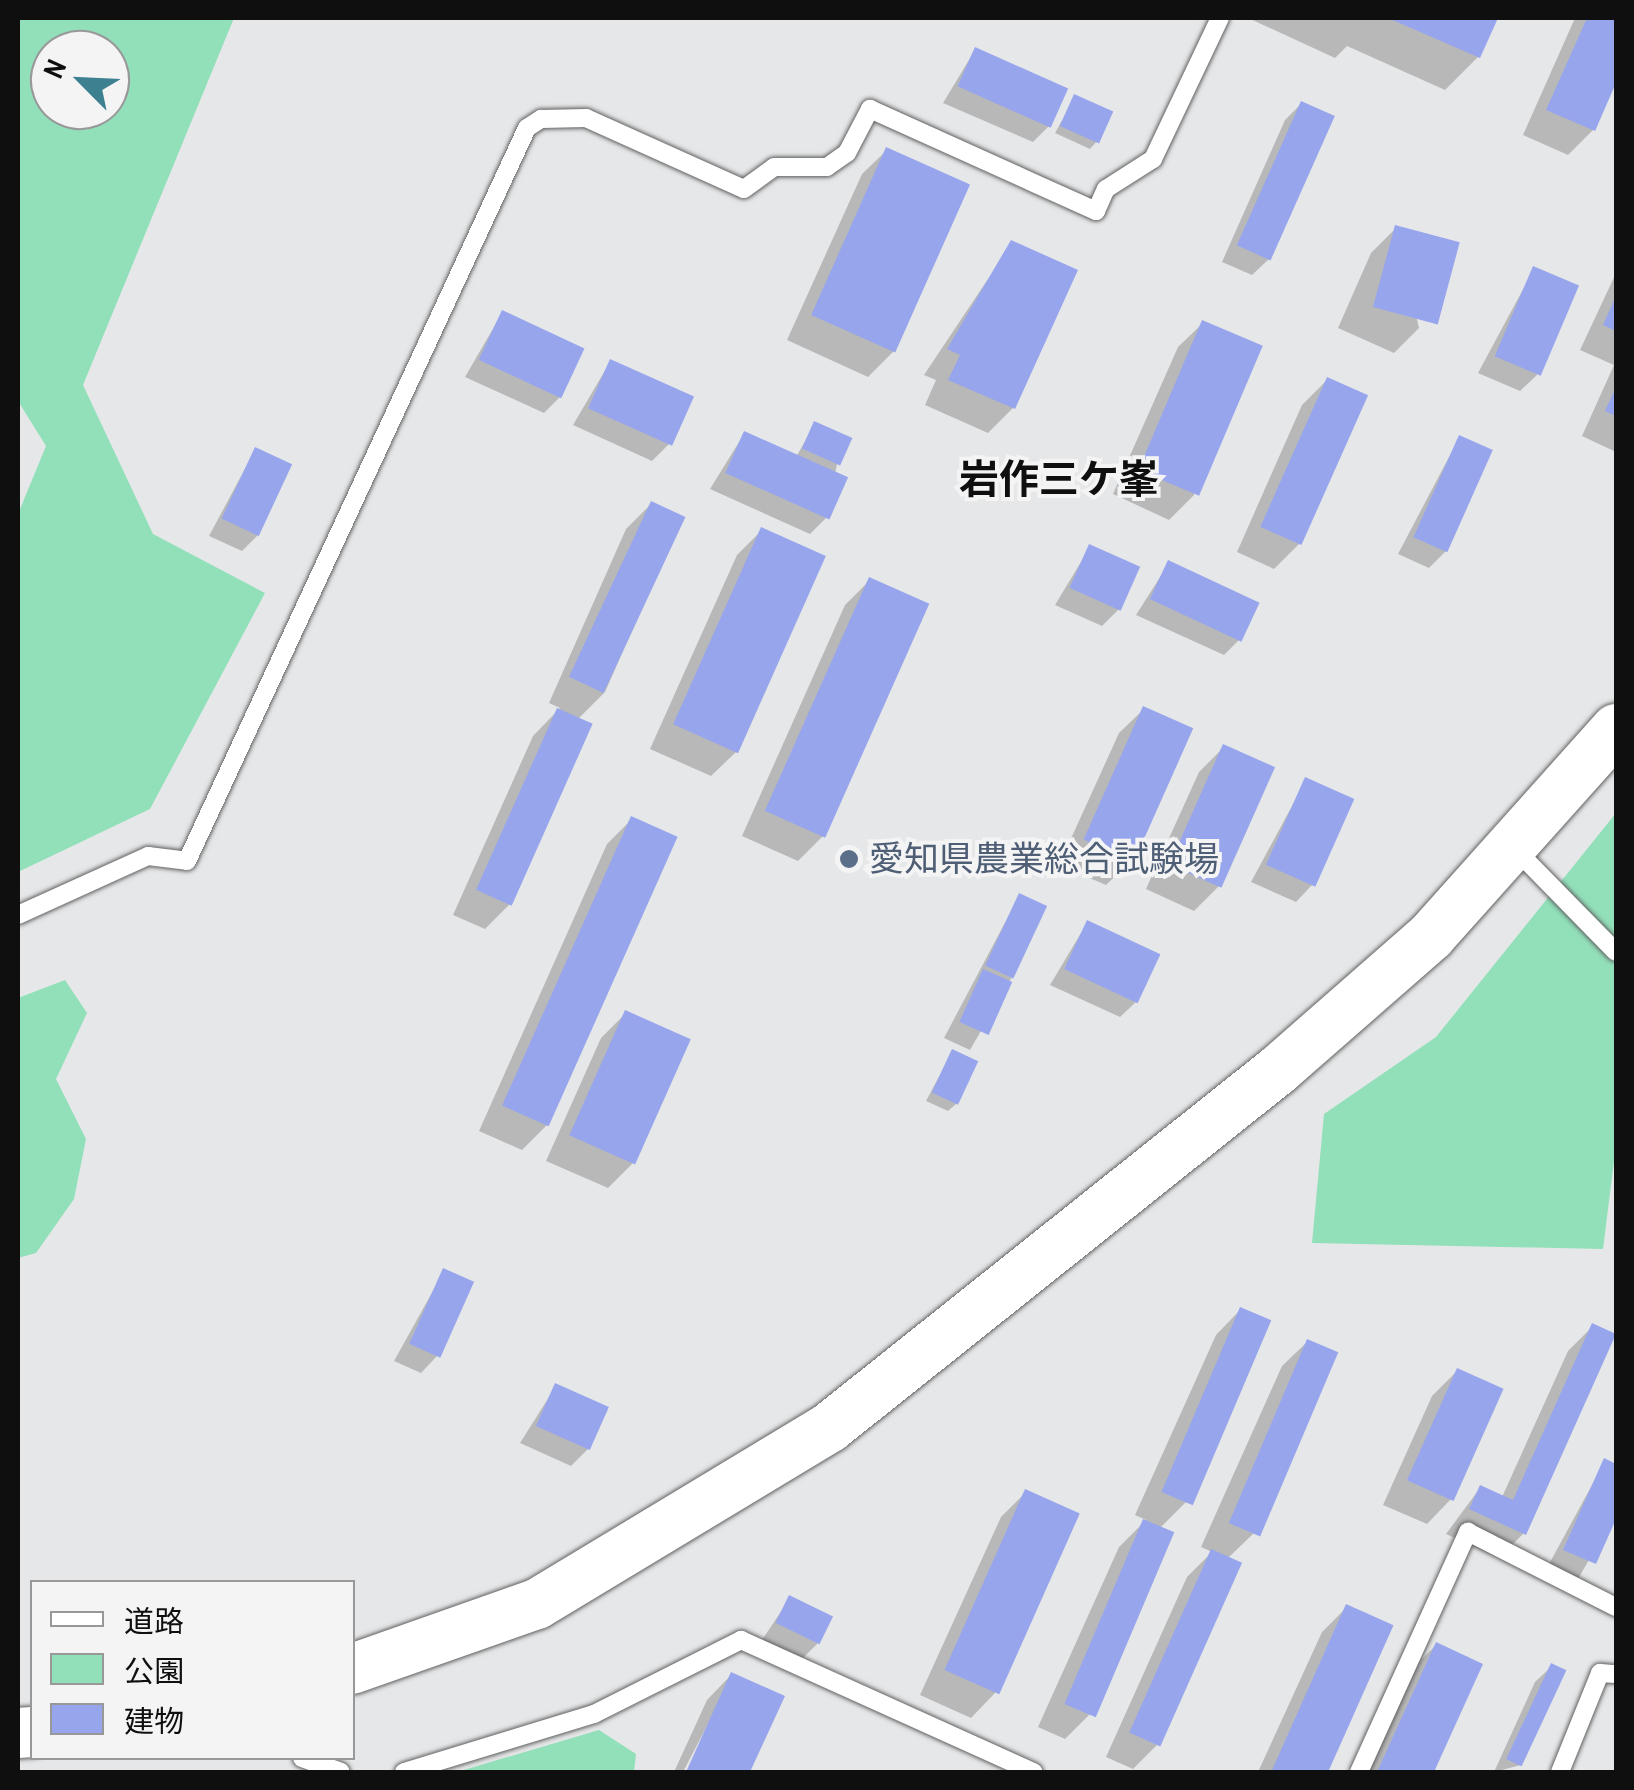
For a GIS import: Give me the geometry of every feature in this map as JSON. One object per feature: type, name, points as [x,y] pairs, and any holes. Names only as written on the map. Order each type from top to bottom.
[{"type":"street","points":[[355,1668],[537,1604],[830,1427],[1278,1070],[1516,850],[1616,729]]},
{"type":"lane","points":[[18,914],[148,856],[186,860],[527,128],[541,118],[586,118],[744,189],[774,167],[827,167],[846,154],[870,109],[1096,211],[1106,189],[1153,160],[1220,18]]},
{"type":"lane","points":[[1516,850],[1616,952]]},
{"type":"lane","points":[[1359,1772],[1468,1532],[1616,1606]]},
{"type":"lane","points":[[404,1772],[594,1714],[741,1640],[1034,1772]]},
{"type":"lane","points":[[1560,1772],[1600,1673],[1616,1674]]},
{"type":"lane","points":[[307,1760],[340,1772]]},
{"type":"green space","points":[[18,18],[234,18],[83,385],[153,534],[265,593],[150,809],[18,872],[18,514],[46,446],[18,401]]},
{"type":"green space","points":[[1616,813],[1616,1145],[1603,1249],[1312,1243],[1324,1114],[1436,1037]]},
{"type":"green space","points":[[65,980],[87,1013],[56,1079],[86,1139],[74,1199],[36,1253],[18,1258],[18,998]]},
{"type":"green space","points":[[599,1730],[636,1754],[634,1772],[457,1772]]},
{"type":"building","points":[[1388,18],[1498,18],[1480,58]]},
{"type":"building","points":[[1587,18],[1616,18],[1616,83],[1595,131],[1546,110]]},
{"type":"building","points":[[975,47],[1068,88],[1051,128],[958,86]]},
{"type":"building","points":[[1074,94],[1113,111],[1099,143],[1060,126]]},
{"type":"building","points":[[1301,101],[1335,116],[1271,260],[1237,245]]},
{"type":"building","points":[[886,147],[970,184],[895,353],[811,315]]},
{"type":"building","points":[[1395,225],[1460,242],[1438,324],[1373,307]]},
{"type":"building","points":[[1011,240],[1078,270],[1015,409],[948,380],[960,355],[947,349]]},
{"type":"building","points":[[1533,266],[1579,286],[1541,376],[1495,356]]},
{"type":"building","points":[[1616,296],[1616,331],[1603,325]]},
{"type":"building","points":[[502,310],[584,348],[561,398],[479,360]]},
{"type":"building","points":[[1202,320],[1263,346],[1199,496],[1138,470]]},
{"type":"building","points":[[610,359],[694,396],[672,446],[588,408]]},
{"type":"building","points":[[1327,377],[1368,395],[1301,545],[1260,527]]},
{"type":"building","points":[[1616,387],[1616,416],[1605,411]]},
{"type":"building","points":[[814,421],[852,438],[840,465],[802,448]]},
{"type":"building","points":[[744,431],[848,477],[829,519],[725,473]]},
{"type":"building","points":[[1459,435],[1493,450],[1447,552],[1413,537]]},
{"type":"building","points":[[255,447],[292,464],[259,536],[222,519]]},
{"type":"building","points":[[651,501],[685,517],[603,693],[569,677]]},
{"type":"building","points":[[761,527],[826,556],[738,753],[673,724]]},
{"type":"building","points":[[1089,544],[1140,567],[1121,611],[1069,588]]},
{"type":"building","points":[[1168,560],[1260,603],[1241,642],[1150,599]]},
{"type":"building","points":[[869,577],[929,604],[825,838],[765,811]]},
{"type":"building","points":[[1143,706],[1193,728],[1134,862],[1084,839]]},
{"type":"building","points":[[557,708],[593,724],[512,906],[476,890]]},
{"type":"building","points":[[1223,744],[1275,767],[1221,888],[1169,865]]},
{"type":"building","points":[[1305,777],[1354,799],[1315,887],[1266,865]]},
{"type":"building","points":[[631,816],[678,837],[549,1126],[502,1106]]},
{"type":"building","points":[[1019,893],[1047,906],[1013,979],[985,966]]},
{"type":"building","points":[[1087,920],[1160,954],[1138,1003],[1064,969]]},
{"type":"building","points":[[983,969],[1012,982],[989,1035],[959,1022]]},
{"type":"building","points":[[625,1010],[691,1039],[635,1164],[569,1135]]},
{"type":"building","points":[[952,1049],[978,1061],[958,1105],[932,1093]]},
{"type":"building","points":[[443,1268],[474,1282],[440,1358],[409,1344]]},
{"type":"building","points":[[1240,1307],[1271,1320],[1193,1505],[1161,1492]]},
{"type":"building","points":[[1592,1323],[1616,1334],[1526,1535],[1469,1509],[1480,1485],[1513,1500]]},
{"type":"building","points":[[1307,1339],[1338,1352],[1260,1536],[1229,1523]]},
{"type":"building","points":[[1457,1368],[1504,1389],[1454,1501],[1407,1480]]},
{"type":"building","points":[[555,1383],[609,1407],[590,1450],[536,1426]]},
{"type":"building","points":[[1604,1458],[1616,1464],[1616,1519],[1596,1564],[1563,1550]]},
{"type":"building","points":[[1025,1489],[1080,1513],[999,1694],[944,1670]]},
{"type":"building","points":[[1143,1519],[1174,1532],[1096,1717],[1064,1704]]},
{"type":"building","points":[[1211,1549],[1242,1563],[1160,1746],[1129,1733]]},
{"type":"building","points":[[789,1595],[833,1616],[819,1644],[775,1623]]},
{"type":"building","points":[[1346,1604],[1394,1625],[1328,1772],[1271,1772]]},
{"type":"building","points":[[1436,1642],[1483,1664],[1434,1772],[1377,1772]]},
{"type":"building","points":[[1551,1663],[1566,1670],[1522,1766],[1506,1759]]},
{"type":"building","points":[[731,1672],[785,1696],[750,1772],[686,1772]]},
{"type":"place","name":"愛知県農業総合試験場","points":[[849,859]]},
{"type":"district","name":"岩作三ケ峯","points":[[1059,479]]}]
